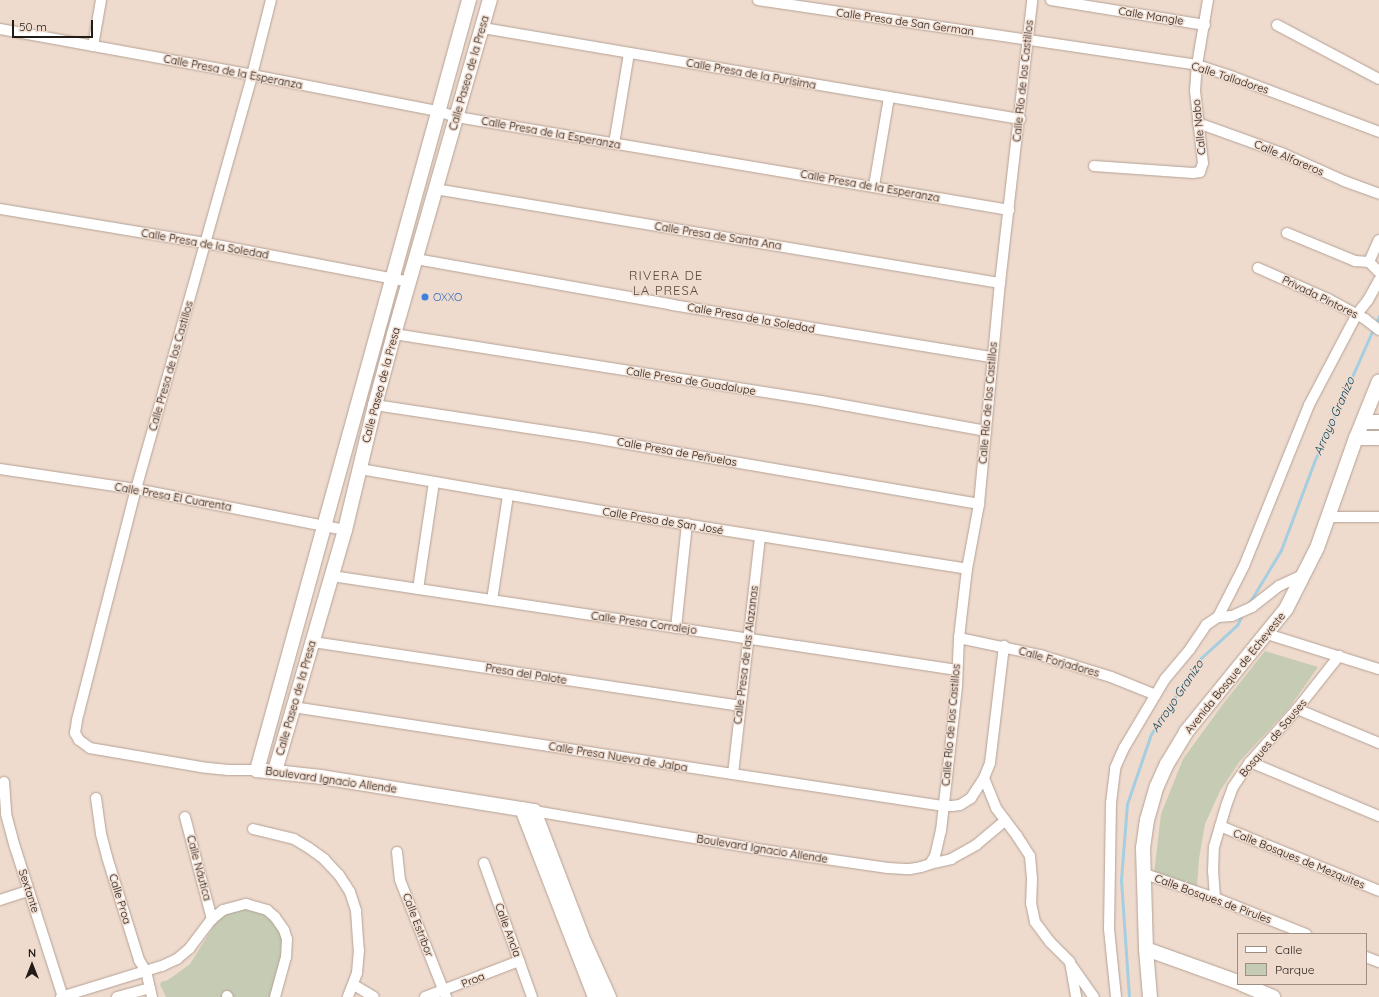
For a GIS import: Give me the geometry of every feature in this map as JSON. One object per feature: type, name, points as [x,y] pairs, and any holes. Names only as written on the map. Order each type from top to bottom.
[{"type":"street","points":[[93,46],[101,0]]},
{"type":"street","name":"Calle Presa de los Castillos","points":[[75,733],[77,720],[136,489],[206,243],[271,0]]},
{"type":"street","name":"Calle Paseo de la Presa","points":[[257,770],[393,278],[437,111],[469,0]]},
{"type":"street","name":"Calle Paseo de la Presa","points":[[275,771],[345,530],[375,405],[394,334],[490,0]]},
{"type":"street","name":"Calle Presa de San German","points":[[758,0],[1028,40]]},
{"type":"street","name":"Calle Río de los Castillos","points":[[943,806],[957,685],[959,638],[967,569],[979,504],[992,358],[1020,119],[1032,0]]},
{"type":"street","name":"Calle Mangle","points":[[1051,0],[1205,25]]},
{"type":"street","name":"Calle Nabo","points":[[1094,166],[1193,173],[1200,172],[1203,163],[1195,91],[1197,65],[1205,25],[1208,0]]},
{"type":"street","points":[[1277,26],[1379,79]]},
{"type":"street","name":"Calle Presa de la Purísima","points":[[483,28],[1020,119]]},
{"type":"street","name":"Calle Presa de la Esperanza","points":[[0,29],[252,75],[437,111],[457,117],[874,186],[1009,210]]},
{"type":"street","name":"Calle Talladores","points":[[1028,40],[1197,65],[1379,132]]},
{"type":"street","points":[[614,144],[629,53]]},
{"type":"street","points":[[874,186],[888,97]]},
{"type":"street","name":"Calle Alfareros","points":[[1198,123],[1284,154],[1344,181],[1379,194]]},
{"type":"street","name":"Calle Presa de Santa Ana","points":[[435,189],[1000,283]]},
{"type":"street","name":"Calle Presa de la Soledad","points":[[0,209],[206,243],[410,282]]},
{"type":"street","points":[[1287,233],[1355,262],[1369,262],[1379,272]]},
{"type":"street","points":[[1369,262],[1379,240]]},
{"type":"street","name":"Calle Presa de la Soledad","points":[[416,259],[672,305],[992,358]]},
{"type":"street","name":"Privada Pintores","points":[[1258,268],[1328,299],[1361,317],[1379,330]]},
{"type":"street","points":[[1116,997],[1109,929],[1111,803],[1115,768],[1124,748],[1165,679],[1190,649],[1206,625],[1218,617],[1244,566],[1308,405],[1361,317],[1379,280]]},
{"type":"street","name":"Calle Presa de Guadalupe","points":[[394,334],[821,401],[986,431]]},
{"type":"street","name":"Avenida Bosque de Echeveste","points":[[1150,997],[1142,873],[1143,848],[1147,820],[1157,786],[1186,732],[1207,704],[1267,634],[1286,609],[1305,574],[1379,381]]},
{"type":"street","name":"Calle Presa de Peñuelas","points":[[375,405],[593,438],[979,504]]},
{"type":"street","points":[[1363,422],[1379,422]]},
{"type":"street","points":[[1356,438],[1379,438]]},
{"type":"street","name":"Calle Presa El Cuarenta","points":[[0,469],[136,489],[345,530]]},
{"type":"street","name":"Calle Presa de San José","points":[[360,469],[760,537],[967,569]]},
{"type":"street","points":[[418,589],[434,482]]},
{"type":"street","points":[[492,600],[508,495]]},
{"type":"street","points":[[1328,517],[1379,517]]},
{"type":"street","points":[[676,628],[687,524]]},
{"type":"street","name":"Calle Presa de las Alazanas","points":[[733,774],[739,706],[760,537]]},
{"type":"street","points":[[1218,617],[1232,616],[1252,608],[1279,586],[1305,574]]},
{"type":"street","name":"Calle Presa Corralejo","points":[[332,576],[957,670]]},
{"type":"street","points":[[1267,634],[1379,669]]},
{"type":"street","name":"Calle Forjadores","points":[[959,638],[1004,646],[1074,665],[1156,695]]},
{"type":"street","name":"Presa del Palote","points":[[313,642],[739,706]]},
{"type":"street","name":"Calle Presa Nueva de Jalpa","points":[[293,708],[943,806],[960,805],[971,798],[984,778],[990,763],[1004,646]]},
{"type":"street","name":"Bosques de Sauses","points":[[1215,898],[1213,872],[1214,847],[1233,787],[1250,762],[1297,709],[1339,656]]},
{"type":"street","points":[[1297,709],[1379,742]]},
{"type":"street","name":"Boulevard Ignacio Allende","points":[[75,733],[79,740],[90,748],[200,767],[228,770],[275,771],[528,810],[764,850],[888,868],[910,869],[952,860],[976,845],[1005,821]]},
{"type":"street","points":[[1250,762],[1379,816]]},
{"type":"street","points":[[984,778],[996,808],[1030,856],[1032,879],[1031,904],[1035,922],[1050,942],[1070,962],[1094,997]]},
{"type":"street","name":"Sextante","points":[[4,782],[6,814],[28,891],[63,997]]},
{"type":"street","name":"Calle Proa","points":[[96,798],[100,834],[139,960],[146,971],[151,993]]},
{"type":"street","points":[[930,864],[935,856],[941,832],[943,806]]},
{"type":"street","points":[[528,810],[595,997]]},
{"type":"street","points":[[528,810],[609,997]]},
{"type":"street","name":"Calle Náutica","points":[[185,817],[212,919]]},
{"type":"street","name":"Calle Bosques de Mezquites","points":[[1220,826],[1379,891]]},
{"type":"street","points":[[253,829],[294,839],[309,848],[324,859],[339,875],[350,892],[356,911],[359,932],[357,973],[354,985],[348,997]]},
{"type":"street","name":"Calle Estribor","points":[[397,852],[400,880],[445,994]]},
{"type":"street","name":"Calle Ancla","points":[[484,863],[532,997]]},
{"type":"street","name":"Calle Bosques de Pirules","points":[[1142,873],[1215,898],[1303,933]]},
{"type":"street","points":[[0,900],[28,891]]},
{"type":"street","points":[[63,997],[146,971],[177,958],[197,940],[212,919],[223,910],[246,904],[267,910],[275,917],[284,930],[287,948],[275,997]]},
{"type":"street","points":[[1146,949],[1237,982]]},
{"type":"street","points":[[1367,957],[1379,962]]},
{"type":"street","name":"Proa","points":[[425,997],[445,994],[519,961]]},
{"type":"street","points":[[1070,962],[1076,997]]},
{"type":"street","points":[[354,985],[374,997]]},
{"type":"street","points":[[1244,985],[1274,997]]},
{"type":"street","points":[[117,997],[151,993]]},
{"type":"green space","points":[[1265,651],[1318,667],[1289,708],[1240,761],[1220,791],[1205,824],[1199,859],[1197,887],[1154,873],[1161,814],[1183,759],[1223,704]]},
{"type":"green space","points":[[247,908],[260,911],[278,925],[285,945],[272,997],[166,997],[160,985],[161,982],[168,980],[190,964],[217,921],[229,912]]},
{"type":"waterway","name":"Arroyo Granizo","points":[[1248,605],[1281,550],[1314,462],[1379,316]]},
{"type":"waterway","name":"Arroyo Granizo","points":[[1129,997],[1121,880],[1127,804],[1151,734],[1201,658],[1237,625],[1242,615]]},
{"type":"place","name":"OXXO","points":[[425,297]]},
{"type":"district","name":"RIVERA DE LA PRESA","points":[[666,284]]}]
